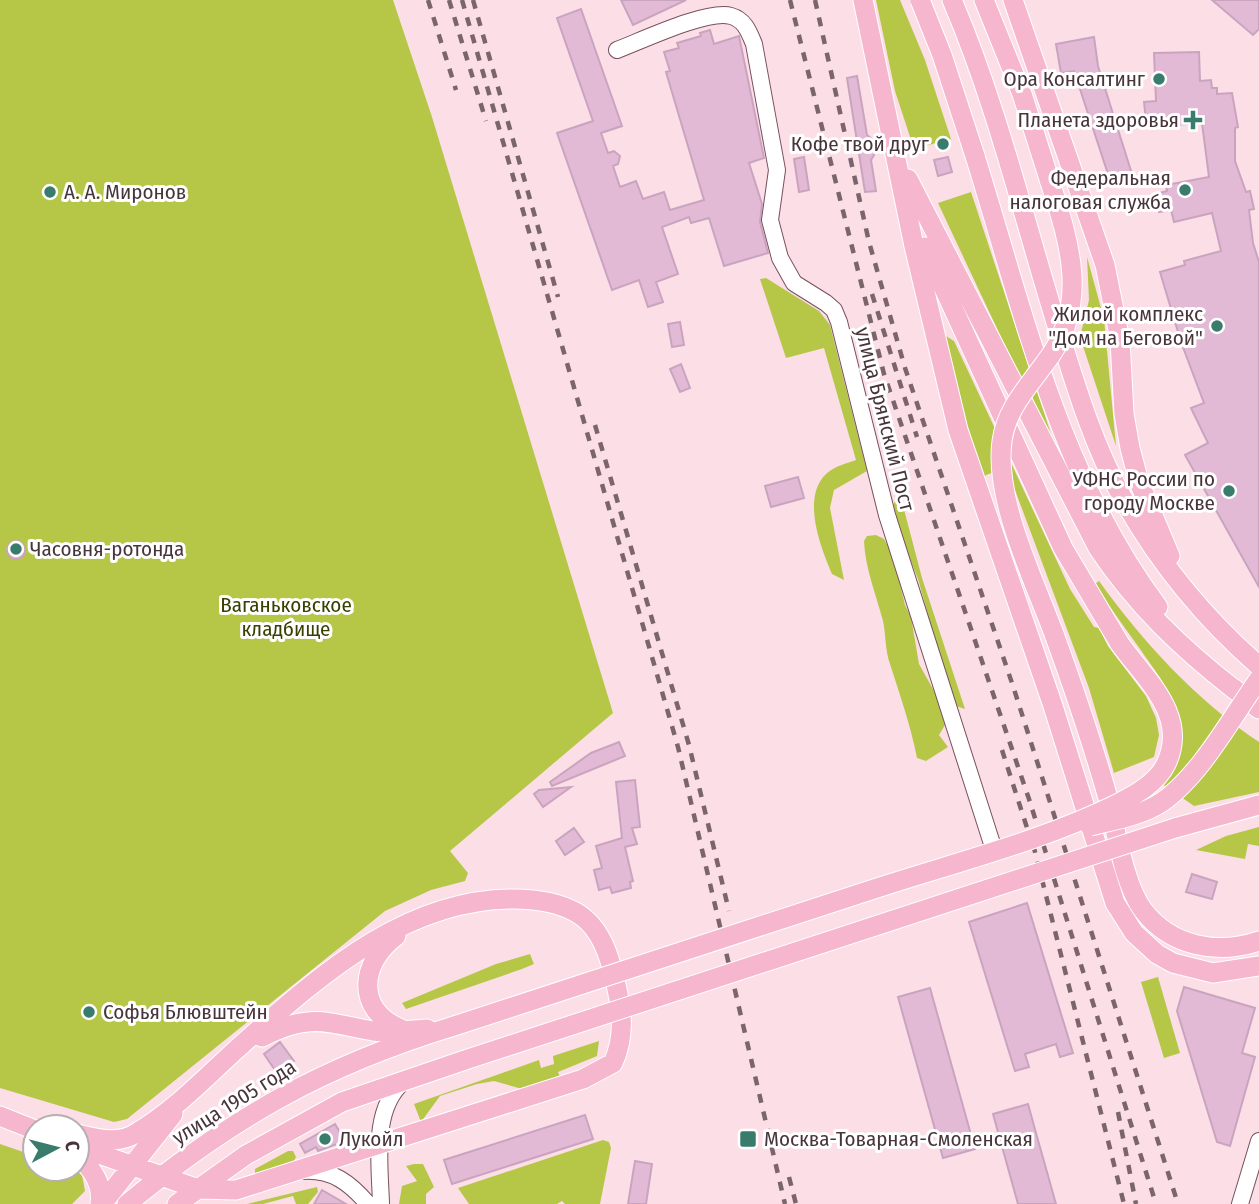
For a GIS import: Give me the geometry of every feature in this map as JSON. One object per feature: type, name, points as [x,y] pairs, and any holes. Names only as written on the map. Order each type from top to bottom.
[{"type":"main road","points":[[863,0],[897,167],[961,440],[1053,706],[1115,903],[1134,933],[1157,954],[1174,963],[1213,973],[1259,966]]},
{"type":"main road","points":[[920,0],[943,55],[1048,390],[1093,504],[1112,541],[1166,618],[1235,690]]},
{"type":"main road","points":[[952,0],[1002,146],[1088,423],[1122,496],[1187,592],[1259,666]]},
{"type":"main road","points":[[984,0],[1022,94],[1072,258],[1072,301],[1056,347],[1011,412],[1002,438],[1000,462],[1006,501],[1085,717],[1141,906],[1162,929],[1183,941],[1212,948],[1253,944]]},
{"type":"main road","points":[[1013,0],[1111,289],[1121,340],[1124,414],[1139,482],[1187,592]]},
{"type":"main road","points":[[888,126],[912,188],[1091,538],[1121,581],[1155,621],[1259,709]]},
{"type":"main road","points":[[239,1047],[300,1022],[338,1022],[375,1032],[454,1026],[994,850],[1121,803],[1151,783],[1165,767],[1172,736],[1170,715],[1161,695],[1120,644],[1063,548],[941,289],[897,167]]},
{"type":"main road","points":[[994,850],[1124,818],[1160,803],[1187,778],[1259,678]]},
{"type":"main road","points":[[177,1204],[305,1121],[342,1102],[408,1077],[1175,828],[1258,805]]},
{"type":"main road","points":[[91,1137],[115,1141],[126,1138],[184,1099],[239,1047],[361,947],[448,909],[488,901],[544,901],[573,910],[585,918],[604,941],[617,986],[623,1038],[613,1063],[601,1072],[236,1190],[198,1189],[91,1151]]},
{"type":"main road","points":[[401,1029],[390,1024],[374,1007],[368,971],[379,952],[417,921]]},
{"type":"main road","name":"улица 1905 года","points":[[127,1204],[247,1116],[314,1078],[415,1038],[454,1026]]},
{"type":"main road","points":[[101,1204],[134,1167],[184,1099]]},
{"type":"main road","points":[[91,1172],[99,1188],[101,1204]]},
{"type":"street","name":"улица Брянский Пост","points":[[617,50],[711,16],[729,15],[746,26],[754,44],[774,152],[777,175],[770,220],[780,258],[788,277],[834,310],[839,322],[887,515],[994,850]]},
{"type":"street","points":[[381,1204],[383,1112],[387,1100],[408,1077]]},
{"type":"street","points":[[1240,1204],[1259,1141]]},
{"type":"street","points":[[301,1171],[315,1170],[337,1176],[354,1188],[368,1204]]},
{"type":"green space","name":"Ваганьковское кладбище","points":[[0,0],[393,0],[432,117],[613,713],[450,851],[468,873],[465,881],[431,890],[385,911],[127,1119],[114,1122],[0,1088]]},
{"type":"green space","points":[[876,0],[900,0],[925,60],[951,139],[914,149],[895,91]]},
{"type":"green space","points":[[971,192],[1056,449],[1054,450],[938,203]]},
{"type":"green space","points":[[1087,257],[1104,319],[1116,446],[1080,337],[1089,300]]},
{"type":"green space","points":[[766,278],[819,311],[830,325],[867,471],[834,490],[830,508],[844,580],[832,574],[823,551],[816,523],[815,496],[826,474],[856,460],[824,348],[786,358],[760,279]]},
{"type":"green space","points":[[946,336],[954,341],[1070,589],[1094,627],[1099,628],[1108,646],[1146,696],[1156,718],[1159,735],[1154,757],[1114,773],[1089,688],[1009,474],[1003,469],[986,475],[983,480],[944,344]]},
{"type":"green space","points":[[897,494],[901,498],[922,578],[965,709],[953,705],[918,579],[900,534],[893,507]]},
{"type":"green space","points":[[876,535],[884,539],[893,555],[905,605],[911,617],[919,664],[943,707],[945,725],[939,735],[948,747],[926,761],[917,758],[888,659],[883,621],[864,541],[867,536]]},
{"type":"green space","points":[[1099,581],[1172,669],[1214,708],[1259,742],[1259,792],[1194,806],[1164,785],[1180,750],[1180,719],[1168,690],[1095,584]]},
{"type":"green space","points":[[1259,827],[1259,846],[1248,844],[1245,859],[1196,850],[1226,836]]},
{"type":"green space","points":[[530,954],[534,964],[522,969],[406,1009],[402,1003],[496,964]]},
{"type":"green space","points":[[1158,977],[1180,1053],[1164,1058],[1141,982]]},
{"type":"green space","points":[[599,1041],[597,1056],[558,1072],[560,1077],[522,1089],[494,1081],[477,1084],[440,1096],[421,1122],[414,1104],[539,1060],[541,1068],[554,1064],[553,1056]]},
{"type":"green space","points":[[603,1140],[609,1142],[611,1148],[600,1204],[565,1204],[562,1201],[557,1204],[469,1204],[458,1188]]},
{"type":"green space","points":[[0,1144],[21,1151],[21,1183],[84,1183],[85,1191],[72,1204],[0,1204]]},
{"type":"green space","points":[[288,1151],[293,1151],[296,1157],[292,1164],[255,1173],[255,1169]]},
{"type":"green space","points":[[423,1164],[434,1187],[426,1194],[426,1204],[399,1204],[402,1186],[417,1181],[406,1166]]},
{"type":"green space","points":[[317,1187],[318,1192],[308,1204],[296,1204],[293,1196],[263,1204],[247,1204]]},
{"type":"building","points":[[621,0],[686,0],[633,25]]},
{"type":"building","points":[[1212,0],[1259,0],[1259,29],[1253,35]]},
{"type":"building","points":[[581,9],[622,126],[601,133],[608,153],[614,151],[620,156],[618,164],[613,166],[620,187],[636,181],[643,199],[664,192],[670,210],[704,200],[666,72],[670,71],[664,52],[679,48],[677,43],[701,36],[700,33],[710,30],[714,44],[739,36],[764,158],[749,163],[762,204],[760,222],[768,253],[724,266],[709,218],[691,223],[689,217],[662,227],[678,274],[656,282],[663,302],[648,307],[639,280],[612,290],[557,133],[593,121],[557,18]]},
{"type":"building","points":[[1094,37],[1098,66],[1132,174],[1124,185],[1111,183],[1074,71],[1061,73],[1056,44]]},
{"type":"building","name":"Жилой комплекс \"Дом на Беговой\"","points":[[1199,52],[1200,81],[1211,80],[1212,88],[1217,88],[1217,94],[1232,93],[1238,127],[1235,128],[1235,161],[1246,192],[1250,191],[1254,209],[1249,210],[1253,243],[1259,262],[1259,587],[1185,455],[1208,443],[1191,408],[1204,403],[1181,342],[1160,272],[1185,265],[1184,261],[1221,251],[1212,213],[1174,222],[1171,210],[1159,212],[1156,194],[1167,191],[1166,185],[1209,177],[1202,123],[1158,126],[1158,120],[1146,121],[1144,102],[1156,101],[1154,53]]},
{"type":"building","points":[[857,76],[867,135],[872,139],[874,155],[871,160],[876,191],[865,192],[847,78]]},
{"type":"building","points":[[804,157],[809,190],[799,192],[794,159]]},
{"type":"building","points":[[948,157],[952,172],[938,176],[934,160]]},
{"type":"building","points":[[680,322],[684,345],[672,347],[668,324]]},
{"type":"building","points":[[681,364],[690,388],[680,392],[670,369]]},
{"type":"building","points":[[798,477],[804,498],[771,507],[765,486]]},
{"type":"building","name":"Часовня-ротонда","points":[[16,541],[22,544],[25,550],[22,556],[16,559],[10,556],[7,550],[10,544]]},
{"type":"building","points":[[619,742],[625,756],[552,786],[550,782],[591,753]]},
{"type":"building","points":[[635,780],[640,827],[632,828],[637,844],[625,847],[633,881],[630,882],[631,888],[612,893],[610,887],[599,890],[594,870],[602,868],[596,846],[622,838],[616,782]]},
{"type":"building","points":[[571,787],[543,807],[534,794],[539,790]]},
{"type":"building","points":[[574,828],[584,842],[565,855],[556,841]]},
{"type":"building","points":[[1192,874],[1217,882],[1212,899],[1186,892]]},
{"type":"building","points":[[1027,903],[1073,1053],[1060,1057],[1056,1044],[1025,1054],[1029,1067],[1015,1071],[969,922]]},
{"type":"building","points":[[1184,987],[1255,1008],[1242,1053],[1255,1057],[1230,1146],[1217,1142],[1177,1011]]},
{"type":"building","points":[[930,988],[975,1149],[943,1158],[898,997]]},
{"type":"building","points":[[280,1042],[294,1061],[277,1073],[264,1054]]},
{"type":"building","points":[[1028,1104],[1056,1204],[1018,1204],[993,1114]]},
{"type":"building","points":[[585,1115],[593,1139],[452,1184],[444,1160]]},
{"type":"building","points":[[335,1124],[345,1141],[318,1151],[316,1147],[305,1153],[300,1144]]},
{"type":"building","points":[[635,1161],[652,1164],[646,1204],[628,1204]]},
{"type":"building","points":[[322,1190],[346,1204],[314,1204]]},
{"type":"railway","points":[[428,0],[456,90]]},
{"type":"railway","points":[[449,0],[486,121]]},
{"type":"railway","points":[[462,0],[678,747],[785,1204]]},
{"type":"railway","points":[[473,0],[558,297]]},
{"type":"railway","points":[[790,0],[884,374],[1029,799],[1156,1204]]},
{"type":"railway","points":[[815,0],[869,242],[905,368],[1013,686],[1178,1204]]},
{"type":"railway","points":[[872,294],[917,437]]},
{"type":"railway","points":[[595,425],[689,745],[729,911]]},
{"type":"railway","points":[[1002,750],[1029,834]]},
{"type":"railway","points":[[1033,844],[1124,1204]]},
{"type":"railway","points":[[1118,1112],[1136,1204]]},
{"type":"railway","points":[[789,1177],[796,1204]]},
{"type":"place","name":"Ора Консалтинг","points":[[1159,79]]},
{"type":"place","name":"Планета здоровья","points":[[1193,120]]},
{"type":"place","name":"Кофе твой друг","points":[[943,144]]},
{"type":"place","name":"Федеральная налоговая служба","points":[[1185,190]]},
{"type":"place","name":"А. А. Миронов","points":[[50,192]]},
{"type":"place","name":"Жилой комплекс \"Дом на Беговой\"","points":[[1217,326]]},
{"type":"place","name":"УФНС России по городу Москве","points":[[1229,491]]},
{"type":"place","name":"Часовня-ротонда","points":[[16,549]]},
{"type":"place","name":"Софья Блювштейн","points":[[89,1012]]},
{"type":"place","name":"Лукойл","points":[[325,1139]]},
{"type":"place","name":"Москва-Товарная-Смоленская","points":[[748,1139]]}]
